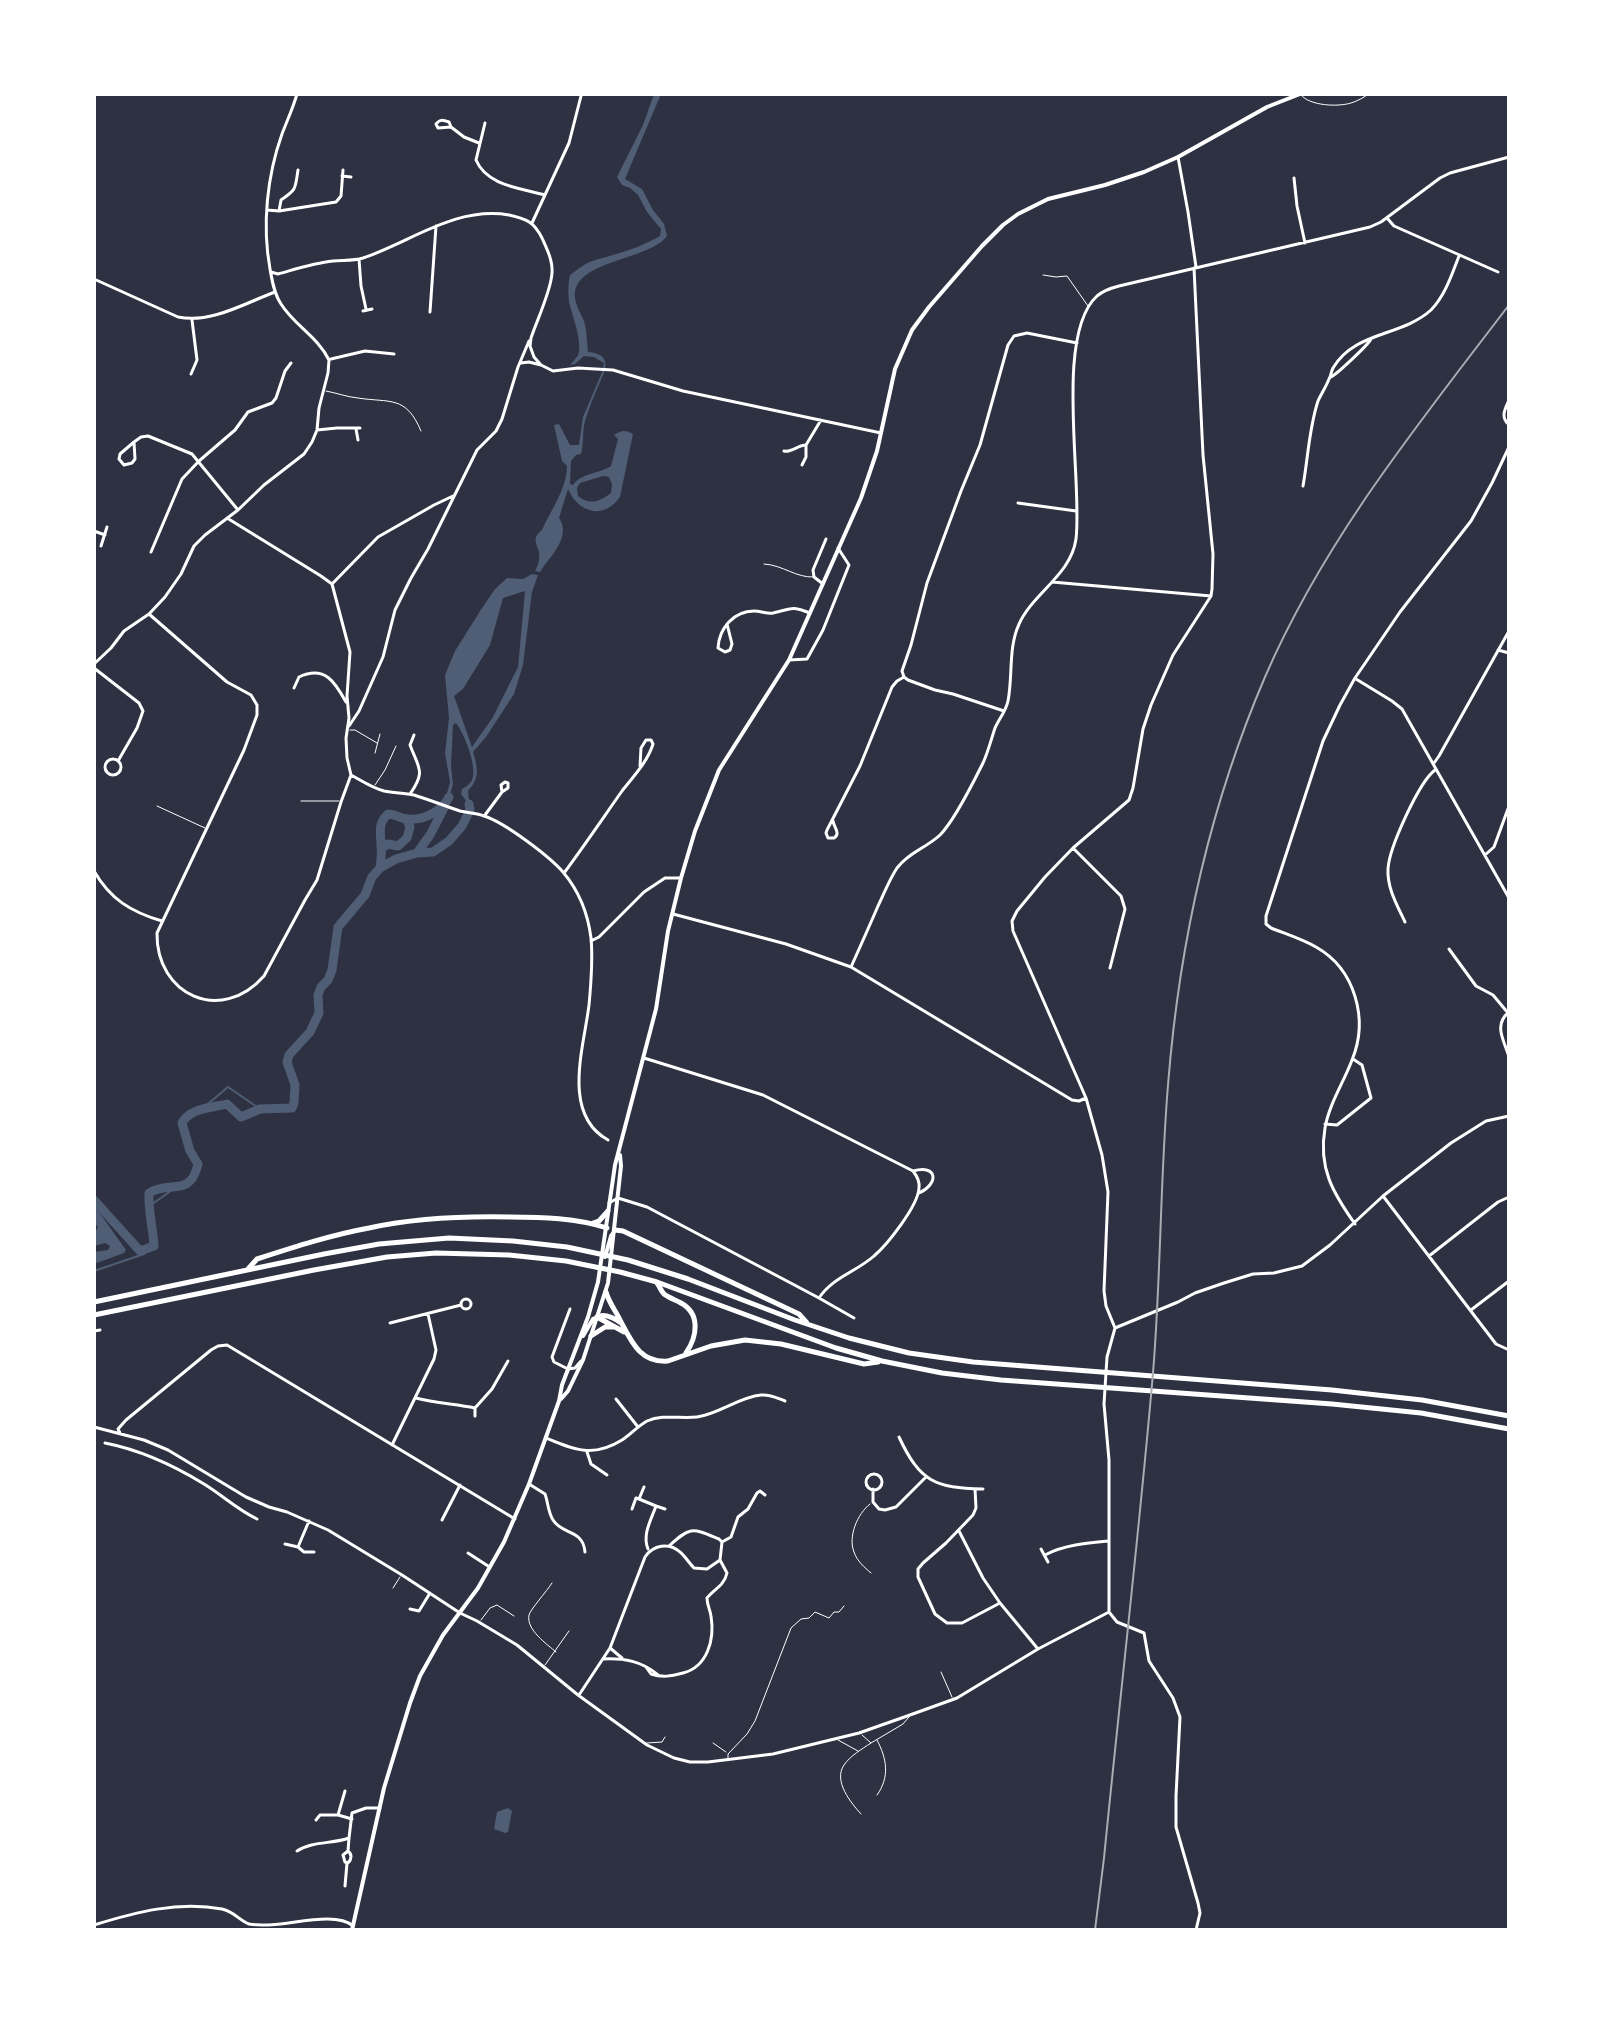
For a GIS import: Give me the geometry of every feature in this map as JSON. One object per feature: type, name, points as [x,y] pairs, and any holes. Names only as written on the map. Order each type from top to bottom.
[{"type":"highway","points":[[592,1224],[608,1211]]},
{"type":"highway","points":[[247,1270],[257,1259],[272,1254],[345,1233],[398,1223],[492,1217],[542,1218],[607,1228]]},
{"type":"highway","points":[[615,1230],[623,1231],[799,1314],[808,1324]]},
{"type":"highway","points":[[94,1302],[352,1248],[459,1238],[533,1242],[596,1252],[660,1269],[849,1338],[909,1353],[1002,1364],[1422,1400],[1509,1416]]},
{"type":"highway","points":[[94,1315],[354,1262],[425,1254],[493,1254],[541,1258],[620,1272],[657,1282],[805,1338],[882,1361],[942,1373],[1332,1404],[1421,1413],[1509,1429]]},
{"type":"highway","points":[[657,1282],[665,1295],[684,1305],[694,1318],[696,1332],[686,1354]]},
{"type":"highway","points":[[606,1292],[619,1325]]},
{"type":"highway","points":[[597,1317],[603,1315],[615,1319],[639,1353],[648,1359],[668,1361],[722,1343],[756,1340],[864,1364],[882,1361]]},
{"type":"highway","points":[[591,1336],[605,1327],[619,1325]]},
{"type":"main road","points":[[353,1928],[380,1808],[420,1676],[490,1568],[515,1519],[591,1307],[602,1262],[615,1165],[656,1009],[668,931],[681,878],[704,805],[719,770],[789,660],[823,584],[870,474],[895,369],[912,330],[957,274],[1003,225],[1018,214],[1041,202],[1144,172],[1178,157],[1267,107],[1300,94]]},
{"type":"main road","points":[[559,1401],[583,1360],[606,1292],[621,1166],[619,1153]]},
{"type":"main road","points":[[607,1228],[615,1230]]},
{"type":"main road","points":[[602,1262],[610,1247]]},
{"type":"main road","points":[[591,1307],[597,1317]]},
{"type":"main road","points":[[579,1341],[597,1317]]},
{"type":"street","points":[[118,761],[143,711],[139,703],[94,666],[124,631],[149,614],[165,597],[181,574],[194,546],[304,454],[317,430],[329,360],[324,350],[281,304],[275,292],[267,249],[267,210],[273,164],[297,94]]},
{"type":"street","points":[[532,223],[569,143],[581,96]]},
{"type":"street","points":[[485,123],[476,160],[478,165],[489,177],[545,195]]},
{"type":"street","points":[[451,127],[479,143]]},
{"type":"street","points":[[1178,157],[1195,268],[1203,455],[1213,554],[1211,596],[1173,655],[1151,705],[1129,800],[1073,848],[1045,877],[1017,911],[1012,924],[1086,1098],[1107,1182],[1104,1291],[1115,1328],[1107,1357],[1104,1404],[1109,1460],[1109,1612],[1117,1622],[1144,1633],[1149,1661],[1173,1698],[1180,1717],[1176,1827],[1200,1913],[1196,1930]]},
{"type":"street","points":[[851,967],[890,879],[911,854],[945,830],[984,761],[995,727],[1008,703],[1012,650],[1019,623],[1052,582],[1073,548],[1076,511],[1073,385],[1077,343],[1080,326],[1098,295],[1195,268],[1370,227],[1440,178],[1509,157]]},
{"type":"street","points":[[279,211],[281,200],[295,190],[298,170]]},
{"type":"street","points":[[267,210],[336,202],[341,196],[343,170]]},
{"type":"street","points":[[342,176],[351,177]]},
{"type":"street","points":[[1294,178],[1305,243]]},
{"type":"street","points":[[271,272],[278,274],[330,261],[359,259],[470,215],[501,214],[532,223],[547,249],[552,273],[502,419],[496,431],[477,450],[395,610],[383,657],[348,728]]},
{"type":"street","points":[[1387,218],[1394,226],[1498,272]]},
{"type":"street","points":[[430,312],[436,226]]},
{"type":"street","points":[[1303,486],[1316,410],[1332,369],[1362,341],[1410,324],[1428,312],[1439,300],[1459,256]]},
{"type":"street","points":[[359,259],[367,310]]},
{"type":"street","points":[[94,279],[178,317],[192,320],[212,317],[275,292]]},
{"type":"street","points":[[191,374],[197,360],[192,320]]},
{"type":"street","points":[[904,677],[902,668],[927,583],[980,445],[1010,340],[1020,333],[1027,333],[1077,343]]},
{"type":"street","points":[[531,338],[534,357],[541,365]]},
{"type":"street","points":[[329,360],[371,351],[394,354]]},
{"type":"street","points":[[371,351],[371,357]]},
{"type":"street","points":[[520,363],[529,362],[553,371],[578,368],[613,370],[683,391],[881,433]]},
{"type":"street","points":[[151,552],[182,479],[235,430],[248,412],[272,403],[291,363]]},
{"type":"street","points":[[288,368],[293,371]]},
{"type":"street","points":[[1509,400],[1503,413],[1509,425]]},
{"type":"street","points":[[802,465],[806,445],[822,419]]},
{"type":"street","points":[[317,430],[358,428],[358,440]]},
{"type":"street","points":[[134,442],[135,459],[124,465],[119,459],[120,454],[134,442],[141,437],[148,436],[192,454],[238,510]]},
{"type":"street","points":[[784,451],[806,445]]},
{"type":"street","points":[[1355,1224],[1336,1198],[1324,1157],[1325,1124],[1353,1059],[1360,1029],[1359,1011],[1350,983],[1339,966],[1318,948],[1271,928],[1266,924],[1266,916],[1323,741],[1355,678],[1400,612],[1471,521],[1509,447]]},
{"type":"street","points":[[332,584],[378,537],[453,496]]},
{"type":"street","points":[[1018,503],[1076,511]]},
{"type":"street","points":[[149,614],[227,682],[251,695],[257,705],[257,715],[244,750],[157,933],[160,958],[173,979],[186,991],[204,1001],[234,998],[256,985],[264,976],[317,880],[351,775],[347,758],[350,652],[332,584],[227,518]]},
{"type":"street","points":[[101,546],[107,527]]},
{"type":"street","points":[[94,531],[105,535]]},
{"type":"street","points":[[823,584],[814,577],[813,570],[826,539]]},
{"type":"street","points":[[823,545],[830,548]]},
{"type":"street","points":[[789,660],[807,659],[823,630],[849,565],[838,548]]},
{"type":"street","points":[[1052,582],[1211,596]]},
{"type":"street","points":[[727,624],[732,644],[730,650],[725,652],[718,648],[718,643],[727,624],[736,615],[749,611],[772,613],[790,607],[810,613]]},
{"type":"street","points":[[1433,763],[1509,631]]},
{"type":"street","points":[[1498,650],[1509,653]]},
{"type":"street","points":[[294,688],[299,677],[321,673],[338,686],[348,706]]},
{"type":"street","points":[[904,677],[1004,712]]},
{"type":"street","points":[[834,818],[837,836],[832,839],[827,837],[827,830],[860,766],[892,687],[904,677]]},
{"type":"street","points":[[1355,678],[1402,709],[1509,898]]},
{"type":"street","points":[[410,794],[420,780],[421,771],[410,745],[414,735]]},
{"type":"street","points":[[564,873],[653,748],[651,740],[646,740],[641,748],[640,766]]},
{"type":"street","points":[[113,759],[118,761],[120,772],[114,775],[105,770],[106,762],[113,759]]},
{"type":"street","points":[[1405,922],[1390,889],[1388,869],[1391,849],[1411,806],[1436,769]]},
{"type":"street","points":[[351,775],[387,792],[410,794],[484,816],[533,845],[564,873],[583,903],[591,941],[589,1003],[579,1065],[579,1089],[589,1123],[608,1140]]},
{"type":"street","points":[[484,816],[502,792]]},
{"type":"street","points":[[1485,855],[1494,847],[1509,806]]},
{"type":"street","points":[[827,830],[832,827],[836,829]]},
{"type":"street","points":[[1073,848],[1124,901],[1125,909],[1110,968]]},
{"type":"street","points":[[94,871],[103,886],[134,912],[162,921]]},
{"type":"street","points":[[591,941],[599,937],[644,892],[665,878],[681,878]]},
{"type":"street","points":[[673,914],[786,944],[851,967],[1072,1100],[1086,1098]]},
{"type":"street","points":[[1449,949],[1476,986],[1493,995],[1508,1012],[1502,1018],[1500,1027],[1509,1057]]},
{"type":"street","points":[[644,1058],[763,1095],[913,1171],[918,1177],[919,1193],[911,1210],[877,1254],[843,1275],[819,1298]]},
{"type":"street","points":[[1325,1124],[1337,1125],[1371,1098],[1362,1065],[1353,1059]]},
{"type":"street","points":[[1115,1328],[1224,1283],[1253,1274],[1302,1266],[1355,1224],[1383,1196],[1465,1134],[1486,1121],[1509,1116]]},
{"type":"street","points":[[913,1171],[923,1168],[932,1174],[931,1185],[919,1193]]},
{"type":"street","points":[[611,1190],[618,1198],[647,1207],[854,1318]]},
{"type":"street","points":[[1383,1196],[1496,1344],[1509,1350]]},
{"type":"street","points":[[1429,1256],[1498,1202],[1509,1197]]},
{"type":"street","points":[[609,1203],[618,1198]]},
{"type":"street","points":[[1470,1310],[1509,1281]]},
{"type":"street","points":[[390,1323],[461,1305]]},
{"type":"street","points":[[570,1309],[552,1357],[554,1362],[572,1374],[572,1383]]},
{"type":"street","points":[[392,1445],[434,1359],[436,1350],[428,1314]]},
{"type":"street","points":[[94,1331],[100,1330]]},
{"type":"street","points":[[122,1434],[118,1429],[211,1350],[223,1345],[515,1519]]},
{"type":"street","points":[[568,1369],[575,1368],[583,1360]]},
{"type":"street","points":[[475,1416],[475,1408],[492,1389],[508,1361]]},
{"type":"street","points":[[546,1438],[587,1452],[622,1440],[649,1420],[659,1417],[695,1417],[758,1395],[767,1394],[785,1401]]},
{"type":"street","points":[[415,1398],[475,1408]]},
{"type":"street","points":[[616,1399],[638,1427]]},
{"type":"street","points":[[94,1427],[144,1440],[168,1450],[261,1504],[309,1521],[346,1539],[460,1613],[517,1645],[644,1743],[674,1758],[690,1762],[728,1761],[773,1754],[859,1733],[910,1715],[953,1699],[1109,1612]]},
{"type":"street","points":[[899,1437],[911,1462],[926,1477],[953,1488],[983,1489]]},
{"type":"street","points":[[105,1443],[154,1457],[215,1491],[253,1519]]},
{"type":"street","points":[[587,1452],[591,1464],[605,1475]]},
{"type":"street","points":[[875,1474],[880,1476],[882,1482],[880,1487],[873,1489],[868,1487],[866,1480],[875,1474]]},
{"type":"street","points":[[873,1489],[873,1502],[879,1509],[885,1510],[896,1507],[926,1477]]},
{"type":"street","points":[[529,1484],[545,1494],[551,1518],[581,1539],[585,1552]]},
{"type":"street","points":[[442,1520],[460,1485]]},
{"type":"street","points":[[632,1509],[644,1487]]},
{"type":"street","points":[[975,1489],[976,1508],[973,1515],[918,1569],[918,1577],[935,1614],[942,1621],[954,1625],[1000,1603]]},
{"type":"street","points":[[211,1496],[215,1491]]},
{"type":"street","points":[[722,1542],[731,1537],[738,1517],[748,1509],[757,1493],[760,1491],[765,1495]]},
{"type":"street","points":[[639,1499],[665,1509]]},
{"type":"street","points":[[649,1550],[646,1536],[656,1506]]},
{"type":"street","points":[[298,1547],[309,1521]]},
{"type":"street","points":[[669,1546],[691,1530],[722,1542]]},
{"type":"street","points":[[959,1531],[983,1578],[1038,1649]]},
{"type":"street","points":[[1045,1555],[1092,1542],[1109,1541]]},
{"type":"street","points":[[603,1659],[622,1658],[642,1664],[661,1677],[693,1670],[702,1663],[712,1634],[707,1598],[722,1585],[727,1573],[720,1560],[722,1542]]},
{"type":"street","points":[[285,1544],[304,1552],[314,1552]]},
{"type":"street","points":[[578,1695],[610,1648],[649,1550],[669,1546],[680,1552],[694,1568],[707,1569],[720,1560]]},
{"type":"street","points":[[1041,1549],[1048,1562]]},
{"type":"street","points":[[468,1553],[490,1568]]},
{"type":"street","points":[[410,1609],[419,1611],[430,1593]]},
{"type":"street","points":[[610,1648],[622,1658]]},
{"type":"street","points":[[338,1815],[345,1791]]},
{"type":"street","points":[[345,1886],[347,1863],[352,1856],[348,1851],[352,1813],[366,1808],[380,1808]]},
{"type":"street","points":[[316,1820],[320,1815],[352,1819]]},
{"type":"street","points":[[297,1851],[303,1847],[349,1838]]},
{"type":"street","points":[[94,1925],[171,1906],[224,1909],[252,1925],[340,1920],[349,1922],[353,1928]]},
{"type":"lane","points":[[1300,94],[1310,101],[1335,104],[1351,103],[1369,94]]},
{"type":"lane","points":[[1043,275],[1067,276],[1089,307]]},
{"type":"lane","points":[[324,390],[360,399],[399,403],[410,411],[421,431]]},
{"type":"lane","points":[[764,564],[785,568],[801,578],[814,577]]},
{"type":"lane","points":[[348,728],[377,743]]},
{"type":"lane","points":[[375,753],[380,734]]},
{"type":"lane","points":[[374,787],[396,746]]},
{"type":"lane","points":[[301,801],[341,802]]},
{"type":"lane","points":[[157,806],[205,828]]},
{"type":"lane","points":[[871,1573],[862,1565],[852,1544],[861,1511],[873,1502]]},
{"type":"lane","points":[[393,1588],[402,1575]]},
{"type":"lane","points":[[552,1583],[529,1618],[539,1637],[556,1652]]},
{"type":"lane","points":[[480,1622],[494,1605],[514,1616]]},
{"type":"lane","points":[[728,1761],[728,1754],[755,1721],[791,1628],[815,1612],[829,1618],[844,1606]]},
{"type":"lane","points":[[544,1667],[569,1631]]},
{"type":"lane","points":[[941,1672],[953,1699]]},
{"type":"lane","points":[[861,1814],[844,1789],[844,1765],[859,1751],[903,1724],[910,1715]]},
{"type":"lane","points":[[859,1733],[871,1743]]},
{"type":"lane","points":[[644,1743],[662,1742],[665,1737]]},
{"type":"lane","points":[[837,1738],[859,1751]]},
{"type":"lane","points":[[877,1740],[887,1773],[877,1795]]},
{"type":"lane","points":[[713,1743],[728,1754]]},
{"type":"water","points":[[654,94],[661,94],[625,179],[642,189],[664,224],[667,236],[644,251],[598,268],[577,285],[575,298],[585,325],[588,352],[601,356],[606,365],[605,369],[604,363],[584,356],[570,365],[579,350],[569,302],[570,275],[589,262],[635,248],[660,236],[661,229],[638,195],[622,185],[617,177],[643,125]]},
{"type":"water","points":[[605,370],[585,421],[581,454],[571,461],[570,484],[611,466],[618,439],[614,435],[621,431],[628,432],[633,434],[620,497],[606,509],[591,511],[578,503],[568,489],[559,518],[563,532],[561,539],[540,572],[535,571],[539,557],[536,538],[558,499],[566,474],[567,466],[562,461],[554,425],[559,424],[570,445],[579,445],[583,417]],"holes":[[[609,477],[612,484],[611,493],[607,496],[591,502],[578,496],[580,483]]]},
{"type":"water","points":[[532,574],[538,575],[532,592],[523,665],[514,694],[473,752],[477,773],[468,791],[468,809],[461,794],[472,780],[472,759],[456,723],[453,725],[453,784],[448,802],[445,801],[450,782],[445,753],[449,718],[445,675],[455,651],[495,589],[507,578],[523,579]],"holes":[[[525,591],[518,667],[493,717],[472,747],[454,696],[463,689],[490,645],[503,598]]]},
{"type":"water","points":[[94,1205],[126,1250],[94,1264],[94,1252],[108,1250],[110,1246],[105,1243],[94,1246],[94,1234],[98,1227],[94,1223]]},
{"type":"water","points":[[508,1808],[512,1811],[508,1832],[494,1829],[497,1812]]},
{"type":"waterway","points":[[380,868],[380,829],[388,814],[405,819],[420,818],[438,810],[449,797]]},
{"type":"waterway","points":[[94,1200],[140,1251],[154,1246],[149,1193],[185,1185],[198,1164],[190,1151],[182,1123],[186,1118],[202,1109],[227,1104],[241,1117],[260,1109],[292,1108],[295,1085],[287,1062],[289,1055],[310,1032],[319,1013],[318,995],[332,970],[338,927],[365,895],[372,877],[380,868],[396,859],[433,852],[449,841],[462,826],[470,810],[469,804]]},
{"type":"waterway","points":[[417,853],[444,808]]},
{"type":"waterway","points":[[382,848],[388,844],[398,846],[407,838],[410,827],[407,820]]},
{"type":"waterway","points":[[202,1109],[228,1087],[260,1109]]},
{"type":"waterway","points":[[148,1207],[175,1188]]},
{"type":"waterway","points":[[94,1271],[144,1254],[150,1248]]},
{"type":"railway","points":[[1095,1930],[1153,1373],[1165,1121],[1173,1033],[1200,877],[1245,726],[1265,677],[1315,578],[1375,484],[1509,305]]}]
